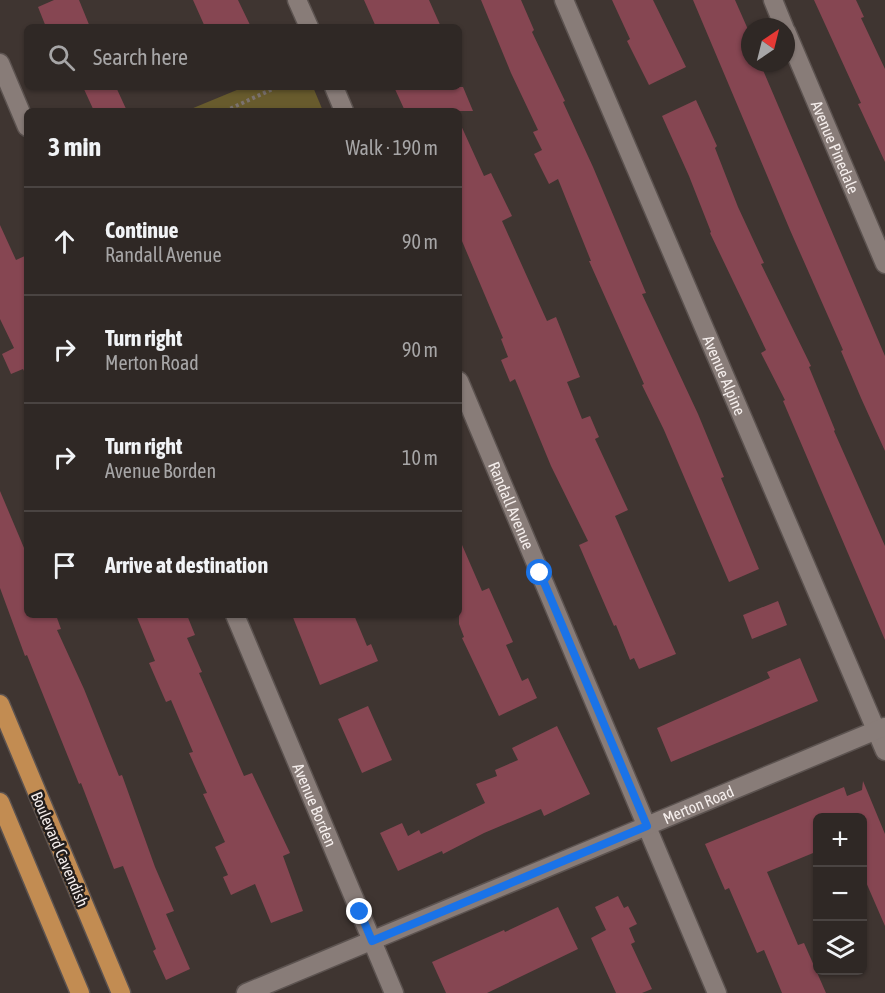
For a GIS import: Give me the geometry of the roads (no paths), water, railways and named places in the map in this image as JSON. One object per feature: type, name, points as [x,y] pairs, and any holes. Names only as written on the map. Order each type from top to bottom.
[{"type":"main road","name":"Boulevard Cavendish","points":[[0,704],[121,993]]},
{"type":"main road","points":[[0,802],[80,993]]},
{"type":"street","points":[[297,0],[308,24]]},
{"type":"street","name":"Avenue Alpine","points":[[564,0],[880,728],[885,751]]},
{"type":"street","points":[[773,0],[780,18]]},
{"type":"street","name":"Avenue Pinedale","points":[[795,52],[885,264]]},
{"type":"street","points":[[0,63],[24,120]]},
{"type":"street","points":[[335,90],[343,108]]},
{"type":"street","name":"Randall Avenue","points":[[462,388],[717,993]]},
{"type":"street","name":"Avenue Borden","points":[[236,618],[394,993]]},
{"type":"street","name":"Merton Road","points":[[246,993],[880,728]]}]
